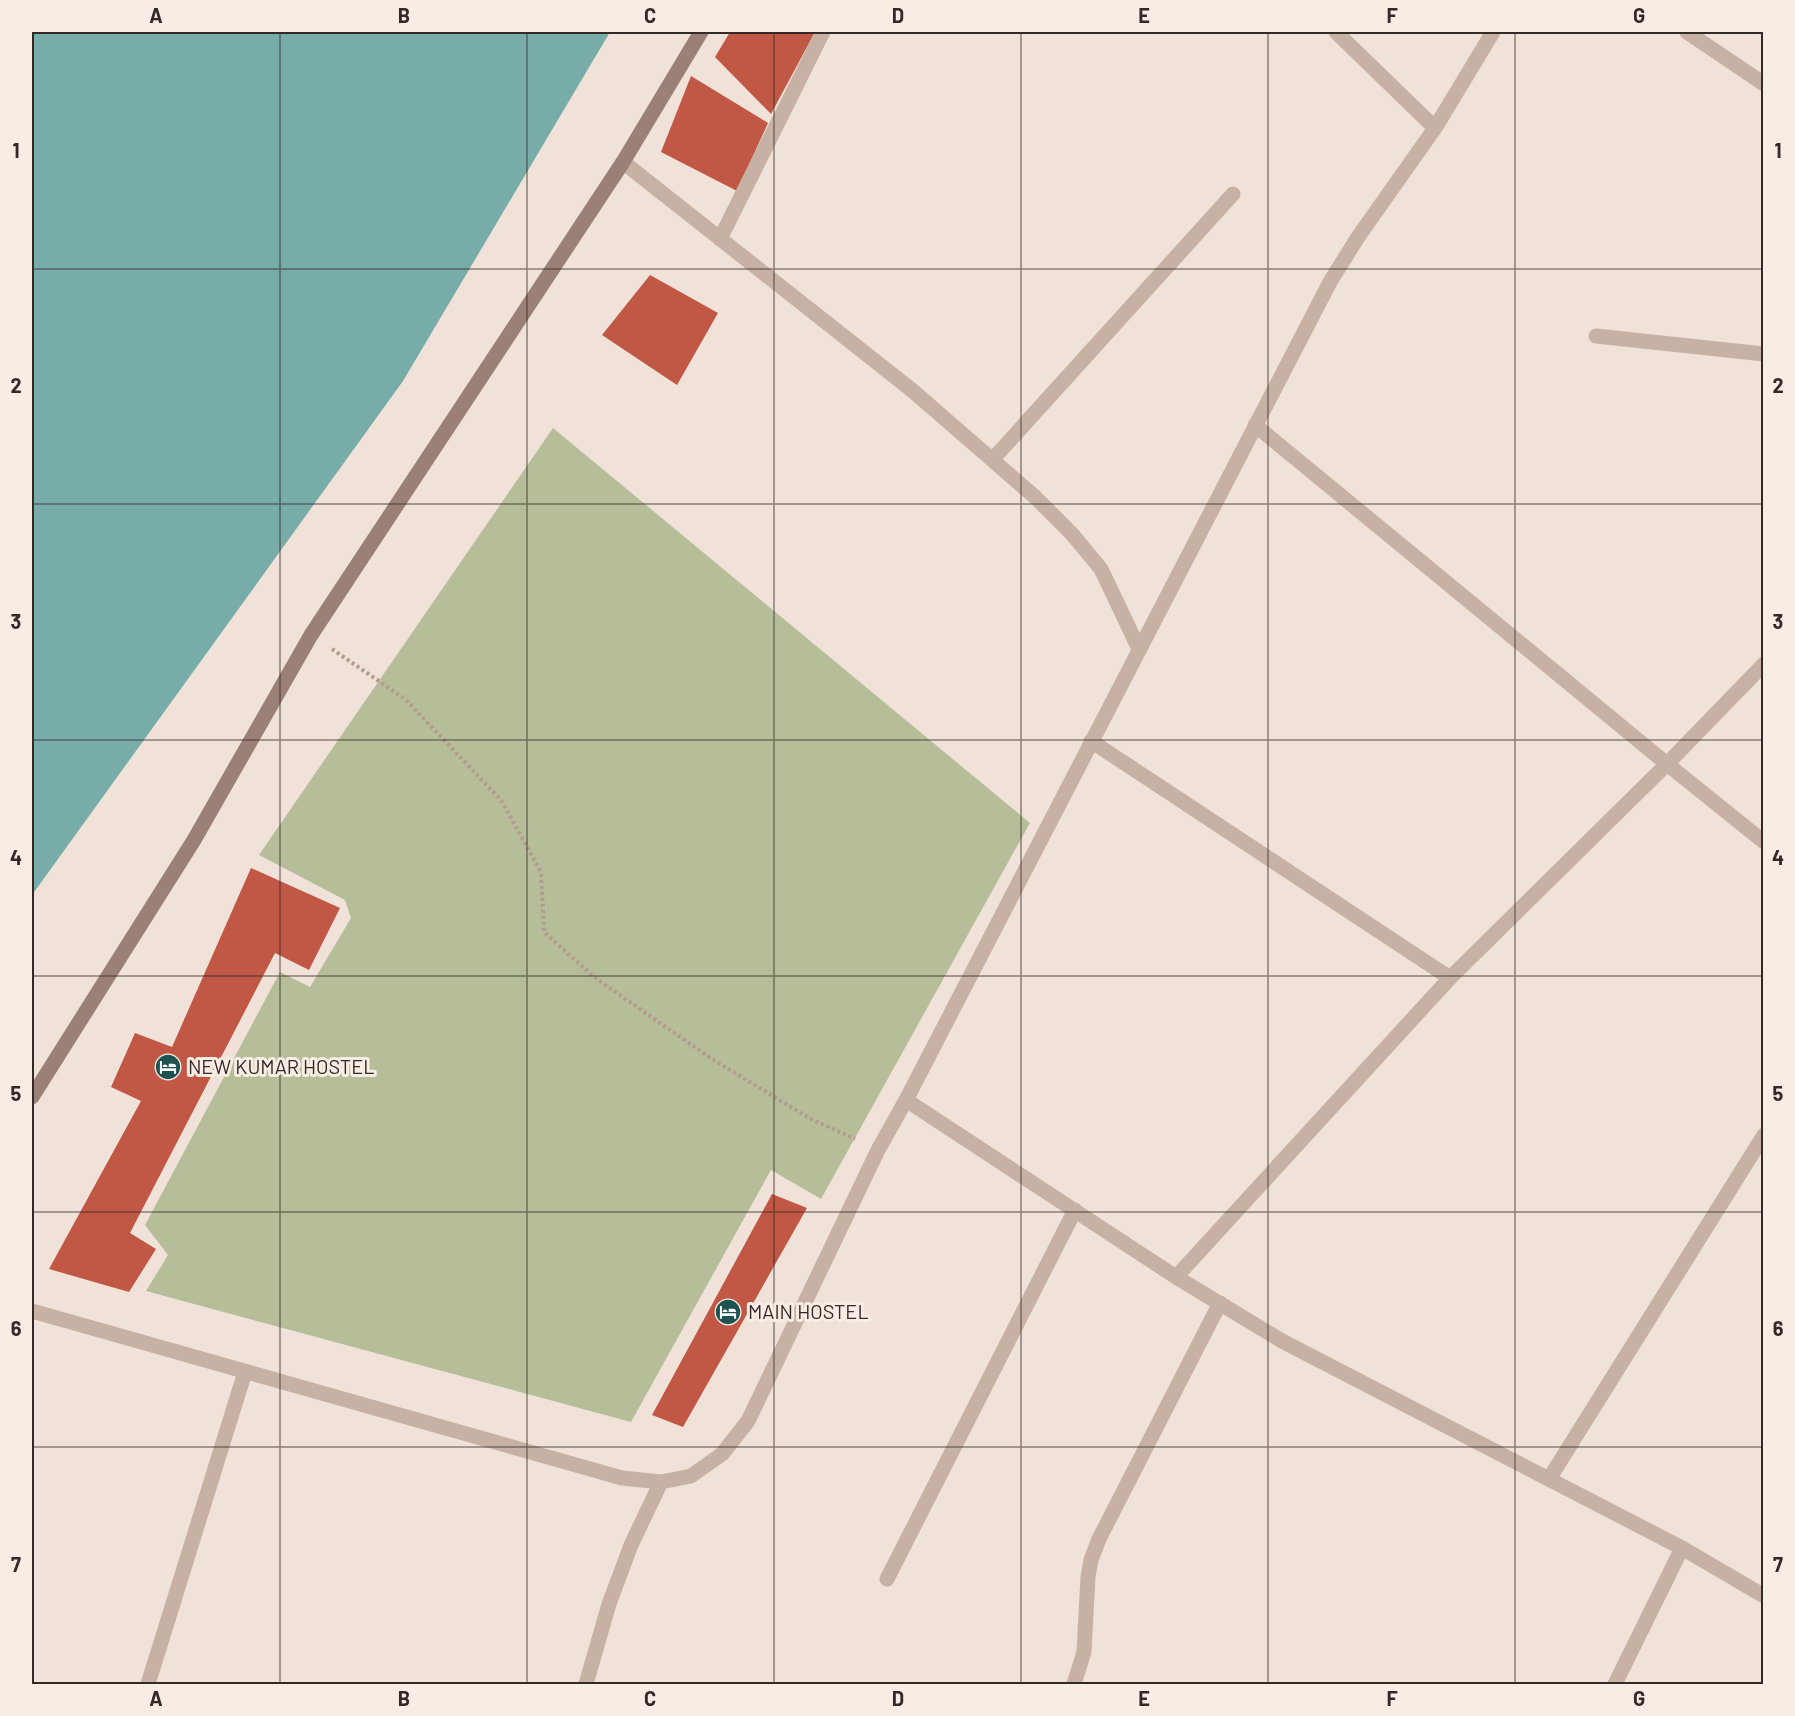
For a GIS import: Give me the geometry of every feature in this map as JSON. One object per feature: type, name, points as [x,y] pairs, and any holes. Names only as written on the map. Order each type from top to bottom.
[{"type":"street","points":[[32,1097],[194,840],[311,635],[623,162],[701,32]]},
{"type":"street","points":[[720,239],[823,32]]},
{"type":"street","points":[[1336,32],[1435,129]]},
{"type":"street","points":[[32,1311],[622,1478],[661,1482],[691,1476],[722,1454],[748,1421],[878,1150],[1330,282],[1358,237],[1435,129],[1493,32]]},
{"type":"street","points":[[1687,32],[1764,84]]},
{"type":"street","points":[[623,162],[914,391],[1035,497],[1072,534],[1101,569],[1139,649]]},
{"type":"street","points":[[992,460],[1233,194]]},
{"type":"street","points":[[1596,336],[1764,354]]},
{"type":"street","points":[[1255,425],[1764,842]]},
{"type":"street","points":[[1176,1277],[1450,978],[1667,764],[1764,664]]},
{"type":"street","points":[[1091,741],[1450,978]]},
{"type":"street","points":[[906,1100],[1176,1277],[1282,1341],[1682,1548],[1764,1596]]},
{"type":"street","points":[[1549,1479],[1764,1135]]},
{"type":"street","points":[[887,1579],[1075,1210]]},
{"type":"street","points":[[1074,1684],[1083,1653],[1088,1577],[1095,1549],[1220,1303]]},
{"type":"street","points":[[148,1684],[245,1372]]},
{"type":"street","points":[[586,1684],[609,1604],[631,1545],[661,1482]]},
{"type":"street","points":[[1615,1684],[1682,1548]]},
{"type":"path","points":[[311,635],[405,699],[501,800],[541,872],[544,932],[594,977],[709,1058],[809,1118],[878,1150]]},
{"type":"green space","points":[[553,428],[1030,823],[821,1199],[771,1170],[631,1422],[146,1291],[168,1255],[145,1225],[280,972],[310,987],[351,918],[345,900],[259,855]]},
{"type":"water","points":[[32,32],[610,32],[403,381],[32,895]]},
{"type":"building","points":[[730,32],[815,32],[771,114],[715,57]]},
{"type":"building","points":[[691,76],[768,123],[737,191],[661,152]]},
{"type":"building","points":[[650,275],[718,313],[677,385],[602,335]]},
{"type":"building","name":"NEW KUMAR HOSTEL","points":[[251,868],[340,908],[309,970],[275,953],[130,1233],[156,1249],[129,1292],[49,1269],[141,1101],[111,1087],[135,1033],[172,1047]]},
{"type":"building","name":"MAIN HOSTEL","points":[[772,1194],[807,1208],[683,1427],[652,1415]]},
{"type":"place","name":"NEW KUMAR HOSTEL","points":[[168,1067]]},
{"type":"place","name":"MAIN HOSTEL","points":[[728,1312]]}]
